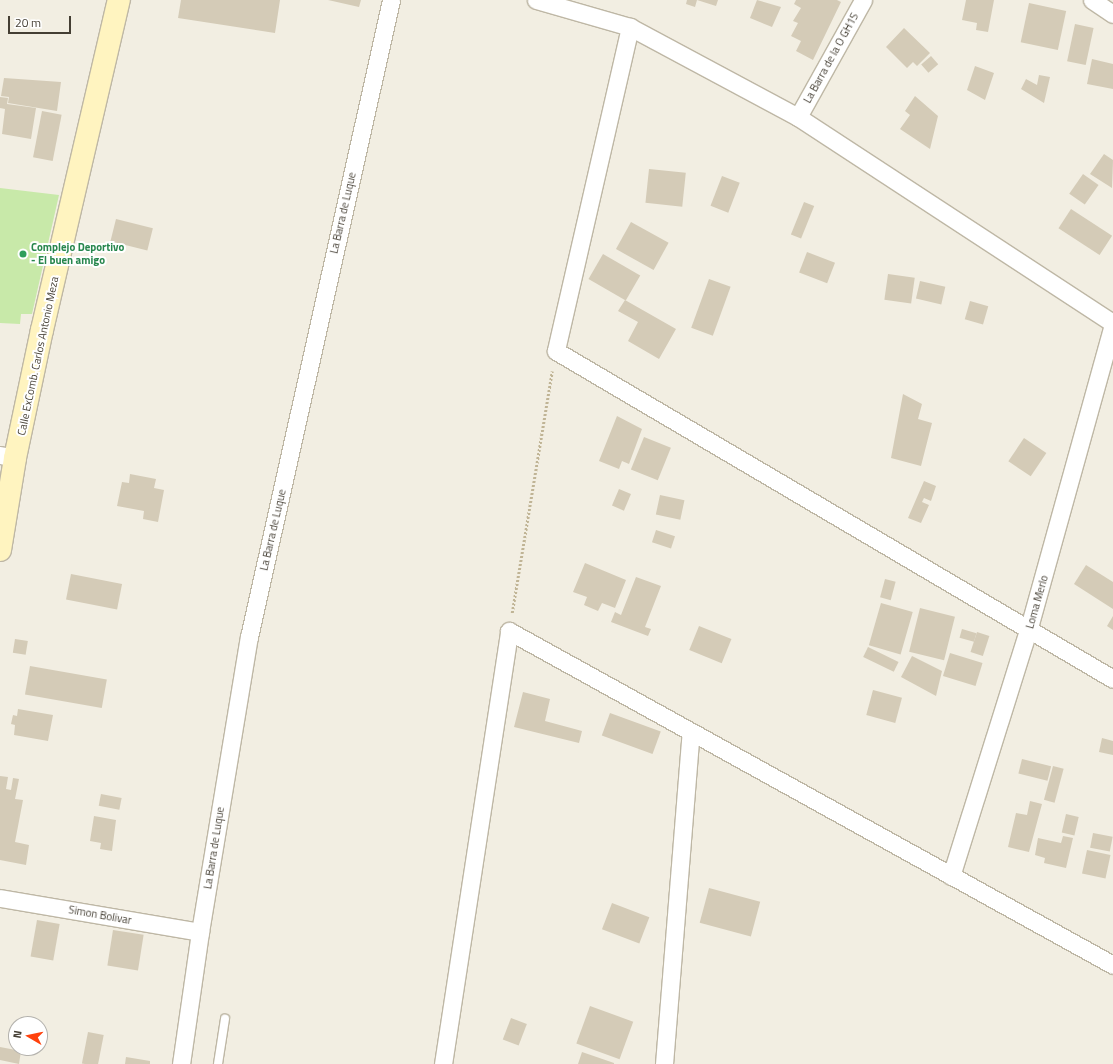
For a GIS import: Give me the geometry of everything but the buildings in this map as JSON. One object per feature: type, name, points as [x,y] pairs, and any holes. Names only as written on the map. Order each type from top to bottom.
[{"type":"street","name":"Calle ExComb. Carlos Antonio Meza","points":[[0,550],[8,457],[118,0]]},
{"type":"street","name":"La Barra de Luque","points":[[181,1064],[200,932],[249,637],[391,0]]},
{"type":"street","points":[[536,0],[630,27],[798,117],[1113,324]]},
{"type":"street","name":"La Barra de la O GH1S","points":[[798,117],[863,0]]},
{"type":"street","points":[[1092,0],[1113,14]]},
{"type":"street","points":[[630,27],[556,351],[1028,631],[1113,679]]},
{"type":"street","name":"Loma Merlo","points":[[951,876],[1028,631],[1113,324]]},
{"type":"street","points":[[443,1064],[509,631],[1113,965]]},
{"type":"street","points":[[664,1064],[691,732]]},
{"type":"street","name":"Simon Bolivar","points":[[0,898],[200,932]]},
{"type":"lane","points":[[218,1064],[225,1019]]},
{"type":"path","points":[[509,631],[556,351]]},
{"type":"green space","name":"Complejo Deportivo - El buen amigo","points":[[0,188],[59,195],[32,314],[21,314],[20,324],[0,323]]},
{"type":"place","name":"Complejo Deportivo - El buen amigo","points":[[23,254]]}]
